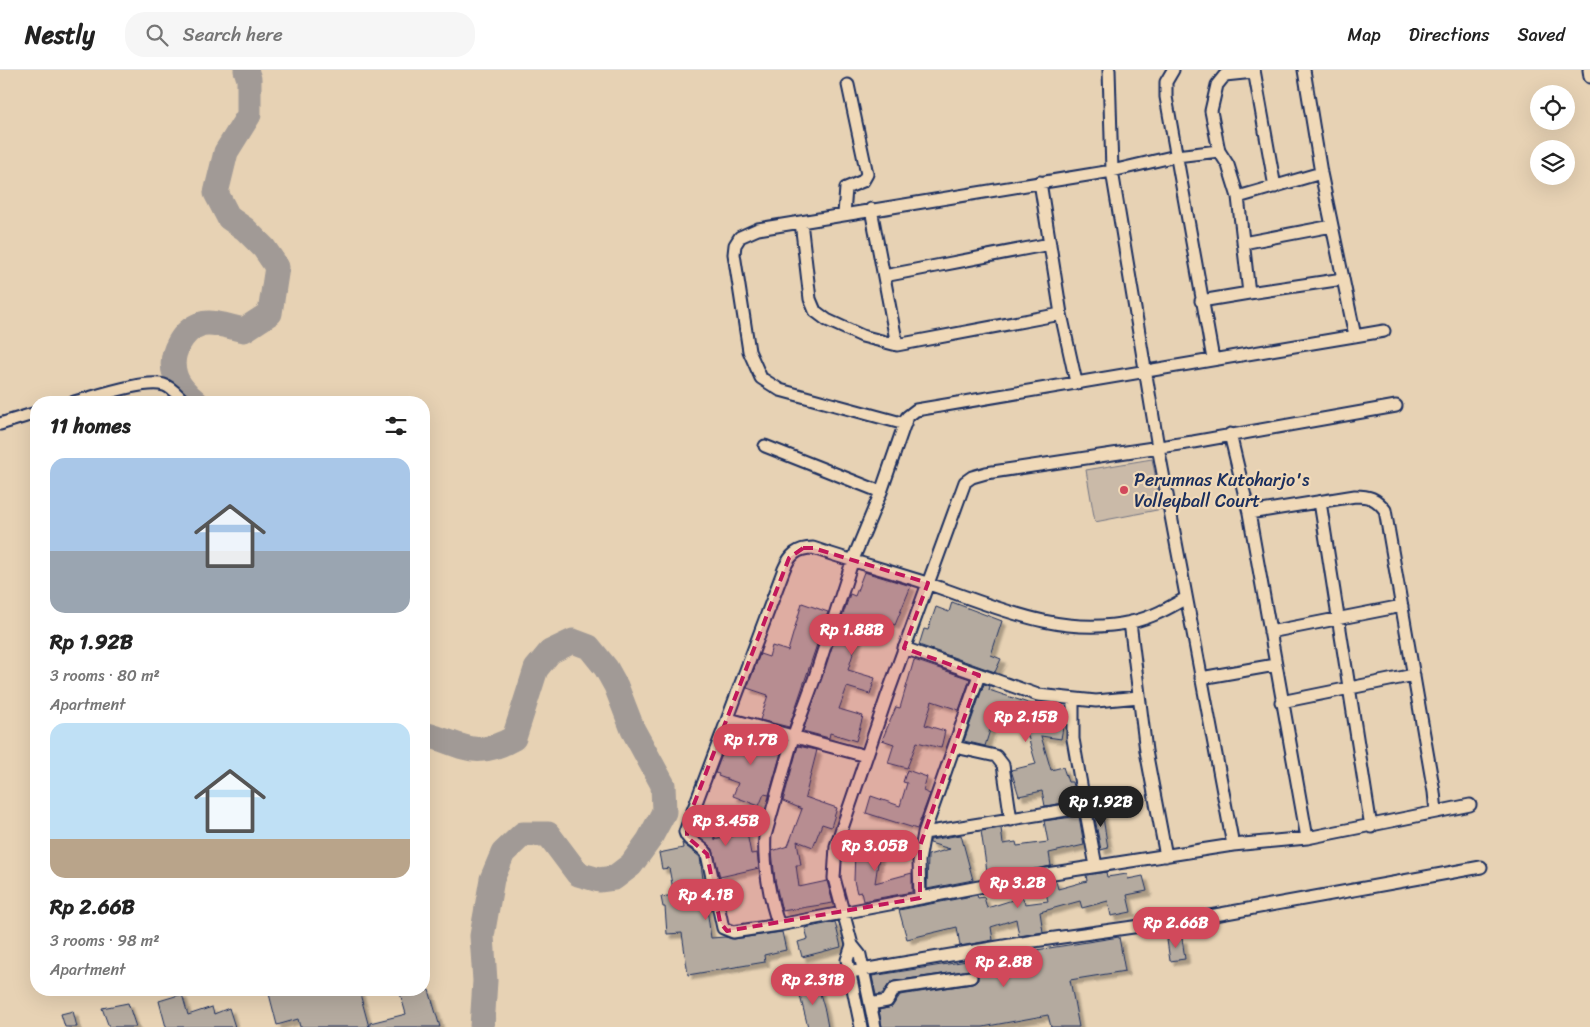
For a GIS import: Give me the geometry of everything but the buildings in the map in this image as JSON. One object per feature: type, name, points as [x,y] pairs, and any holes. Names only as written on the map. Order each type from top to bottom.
[{"type":"street","points":[[1108,70],[1112,171],[1158,447],[1232,845]]},
{"type":"street","points":[[1173,70],[1166,82],[1166,97],[1212,359]]},
{"type":"street","points":[[1304,70],[1321,173],[1355,336]]},
{"type":"street","points":[[1589,70],[1590,77]]},
{"type":"street","points":[[1249,293],[1238,197],[1228,165],[1219,151],[1211,111],[1217,85],[1225,75],[1254,71],[1275,187]]},
{"type":"street","points":[[844,214],[846,188],[863,181],[867,174],[848,85]]},
{"type":"street","points":[[905,424],[780,390],[760,378],[748,351],[743,303],[734,264],[735,245],[740,236],[748,232],[871,209],[1112,171],[1176,156],[1219,151]]},
{"type":"street","points":[[1238,197],[1321,173]]},
{"type":"street","points":[[1040,182],[1061,314],[1076,382]]},
{"type":"street","points":[[871,209],[897,345]]},
{"type":"street","points":[[801,222],[810,300],[815,310],[827,320],[862,336],[897,345],[1061,314]]},
{"type":"street","points":[[1243,242],[1332,226]]},
{"type":"street","points":[[884,276],[1050,244]]},
{"type":"street","points":[[1202,301],[1343,278]]},
{"type":"street","points":[[779,925],[775,914],[765,842],[793,737],[816,678],[852,562],[881,492],[907,416],[916,410],[1384,331]]},
{"type":"street","points":[[95,396],[120,389],[156,384],[171,389],[179,396]]},
{"type":"street","points":[[852,945],[847,960],[861,1025],[874,1024],[860,955],[852,945],[834,878],[836,846],[959,492],[965,482],[972,477],[1396,406]]},
{"type":"street","points":[[0,424],[30,415]]},
{"type":"street","points":[[1230,434],[1249,513],[1281,702],[1308,838]]},
{"type":"street","points":[[765,446],[881,492]]},
{"type":"street","points":[[1249,513],[1368,496],[1378,500],[1385,510],[1436,812]]},
{"type":"street","points":[[1320,502],[1371,826]]},
{"type":"street","points":[[1186,598],[1159,613],[1130,622],[1078,627],[1061,625],[988,605],[928,583],[852,562],[813,548],[803,548],[789,558],[688,822],[685,835],[688,839],[704,848],[707,854],[723,928],[733,932],[779,925],[1096,866],[1232,845],[1308,838],[1470,805]]},
{"type":"street","points":[[1270,632],[1402,606]]},
{"type":"street","points":[[1130,622],[1146,751],[1166,856]]},
{"type":"street","points":[[904,648],[1038,695],[1096,701],[1138,697]]},
{"type":"street","points":[[1201,678],[1275,665]]},
{"type":"street","points":[[920,898],[919,861],[924,833],[979,675]]},
{"type":"street","points":[[1281,702],[1414,675]]},
{"type":"street","points":[[1072,700],[1073,738],[1096,866]]},
{"type":"street","points":[[729,719],[866,756]]},
{"type":"street","points":[[955,747],[1000,760],[1003,765],[1011,820]]},
{"type":"street","points":[[924,833],[1085,807]]},
{"type":"street","points":[[850,972],[1034,941],[1204,917],[1481,867]]},
{"type":"street","points":[[870,1004],[887,1001],[895,988],[971,977]]},
{"type":"highlighted area","points":[[803,548],[813,548],[928,583],[904,648],[979,675],[920,846],[920,898],[727,931],[720,922],[707,854],[687,837],[687,822],[789,558]]},
{"type":"shaded area","name":"Perumnas Kutoharjo's Volleyball Court","points":[[1152,459],[1162,509],[1095,522],[1086,470]]},
{"type":"waterway","points":[[189,396],[178,383],[173,367],[175,351],[183,337],[194,327],[206,323],[244,330],[270,313],[277,267],[264,248],[245,229],[229,218],[216,193],[226,152],[249,115],[249,79],[246,70]]},
{"type":"waterway","points":[[430,736],[459,746],[478,749],[500,745],[514,738],[536,669],[550,652],[573,641],[589,647],[606,668],[616,686],[633,730],[663,785],[664,812],[649,840],[631,865],[614,878],[599,880],[578,874],[548,834],[523,834],[503,853],[492,879],[482,936],[485,981],[482,1027]]},
{"type":"place","name":"Perumnas Kutoharjo's Volleyball Court","points":[[1124,490]]}]
